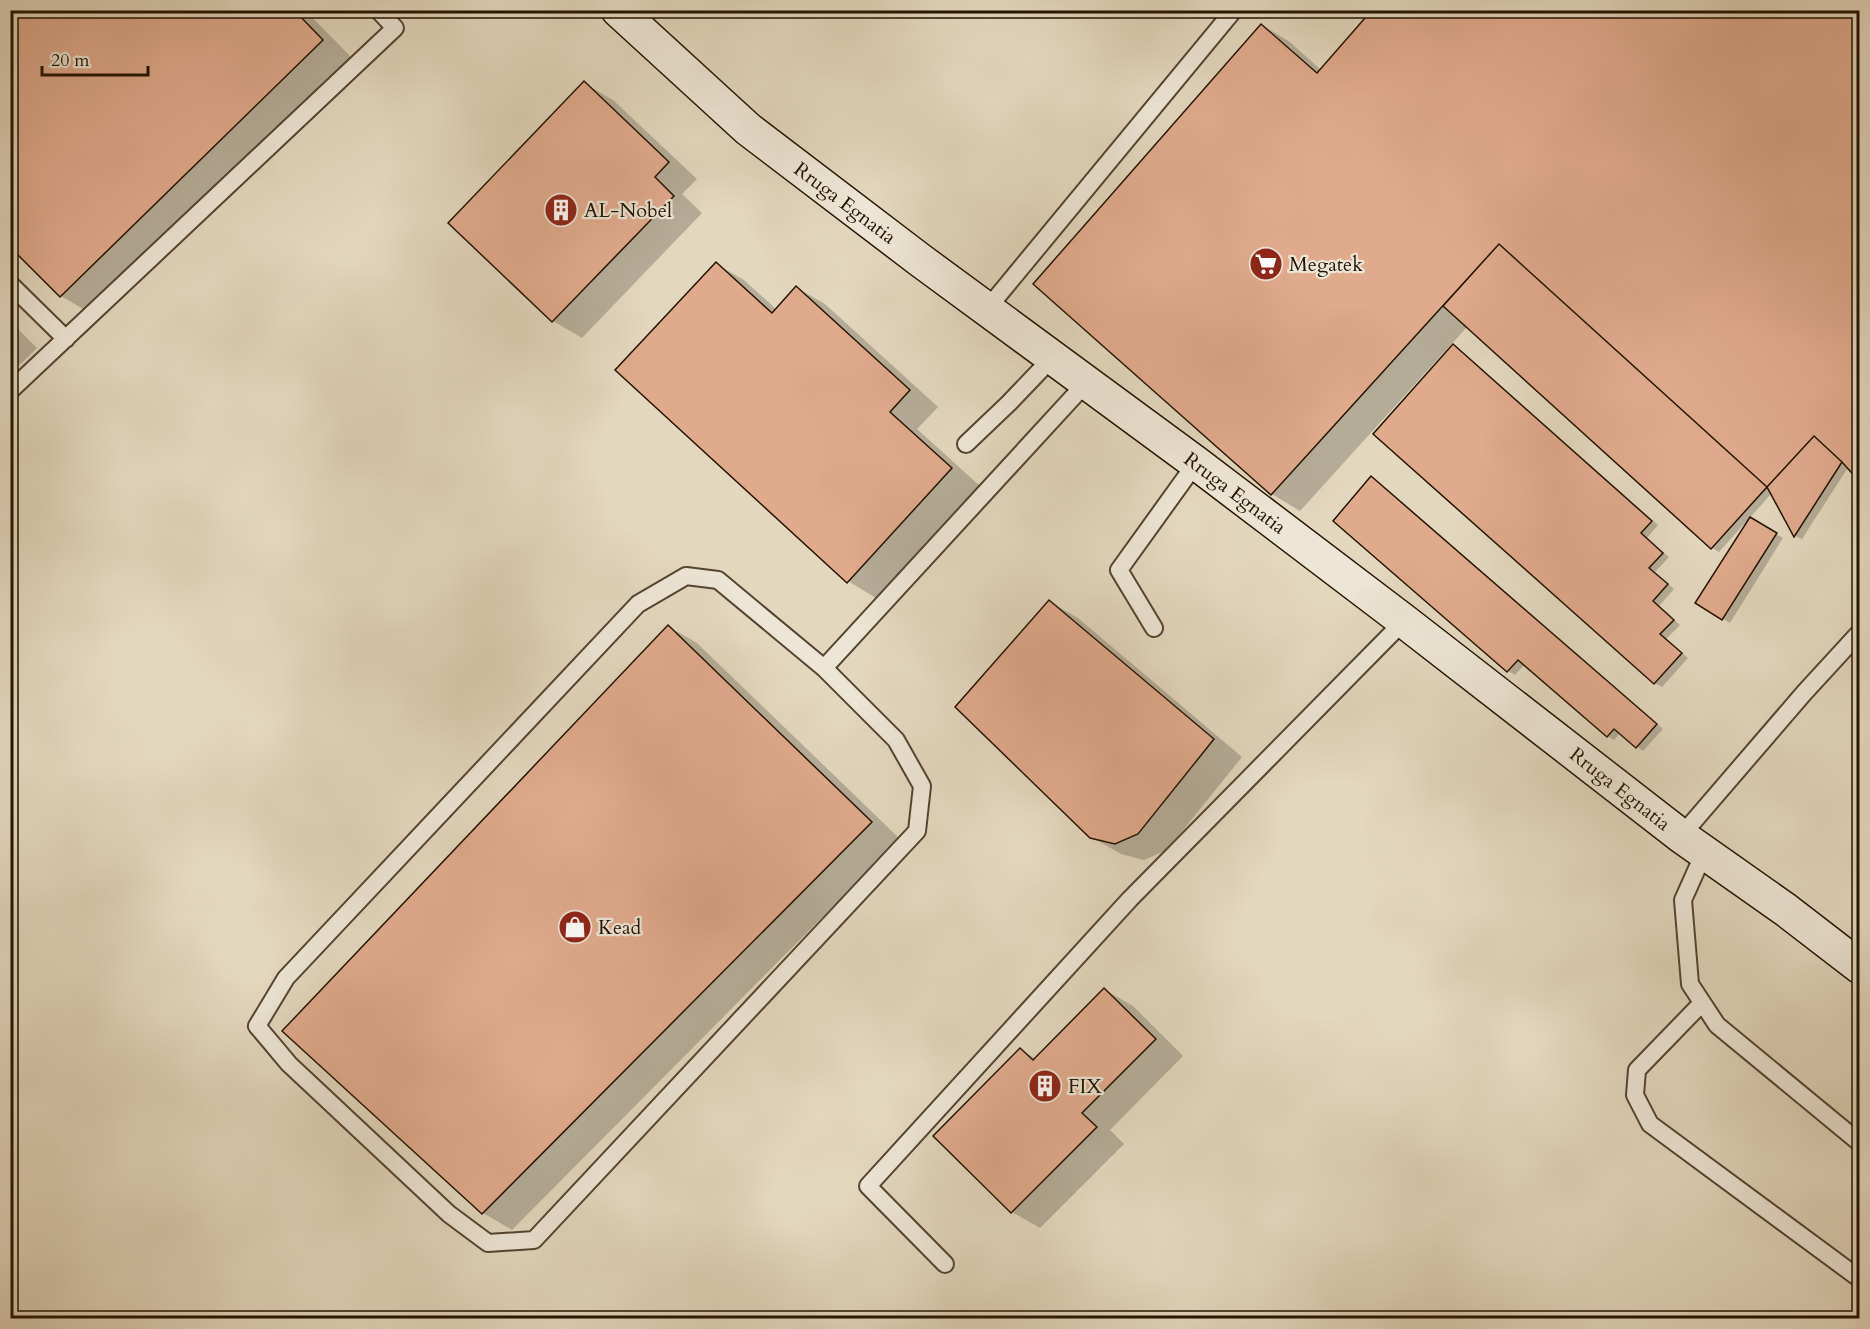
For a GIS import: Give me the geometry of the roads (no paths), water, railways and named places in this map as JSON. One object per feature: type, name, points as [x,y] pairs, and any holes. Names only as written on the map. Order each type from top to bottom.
[{"type":"main road","name":"Rruga Egnatia","points":[[618,10],[748,129],[1052,358],[1197,463],[1692,845],[1786,910],[1860,967]]},
{"type":"lane","points":[[10,391],[395,28],[378,10]]},
{"type":"lane","points":[[987,309],[1234,10]]},
{"type":"lane","points":[[10,284],[66,339]]},
{"type":"lane","points":[[966,444],[1009,404],[1052,358]]},
{"type":"lane","points":[[824,668],[1086,383]]},
{"type":"lane","points":[[1154,628],[1119,570],[1197,463]]},
{"type":"lane","points":[[686,576],[718,580],[824,668],[896,740],[922,786],[917,831],[534,1240],[488,1243],[449,1214],[289,1064],[257,1026],[286,978],[638,604],[686,576]]},
{"type":"lane","points":[[945,1264],[868,1186],[1130,899],[1404,621]]},
{"type":"lane","points":[[1860,632],[1804,693],[1692,845],[1683,900],[1690,984],[1717,1025],[1860,1143]]},
{"type":"lane","points":[[1702,1003],[1636,1070],[1635,1095],[1650,1124],[1860,1279]]},
{"type":"place","name":"AL-Nobel","points":[[561,210]]},
{"type":"place","name":"Megatek","points":[[1266,264]]},
{"type":"place","name":"Kead","points":[[575,927]]},
{"type":"place","name":"FIX","points":[[1045,1086]]}]
